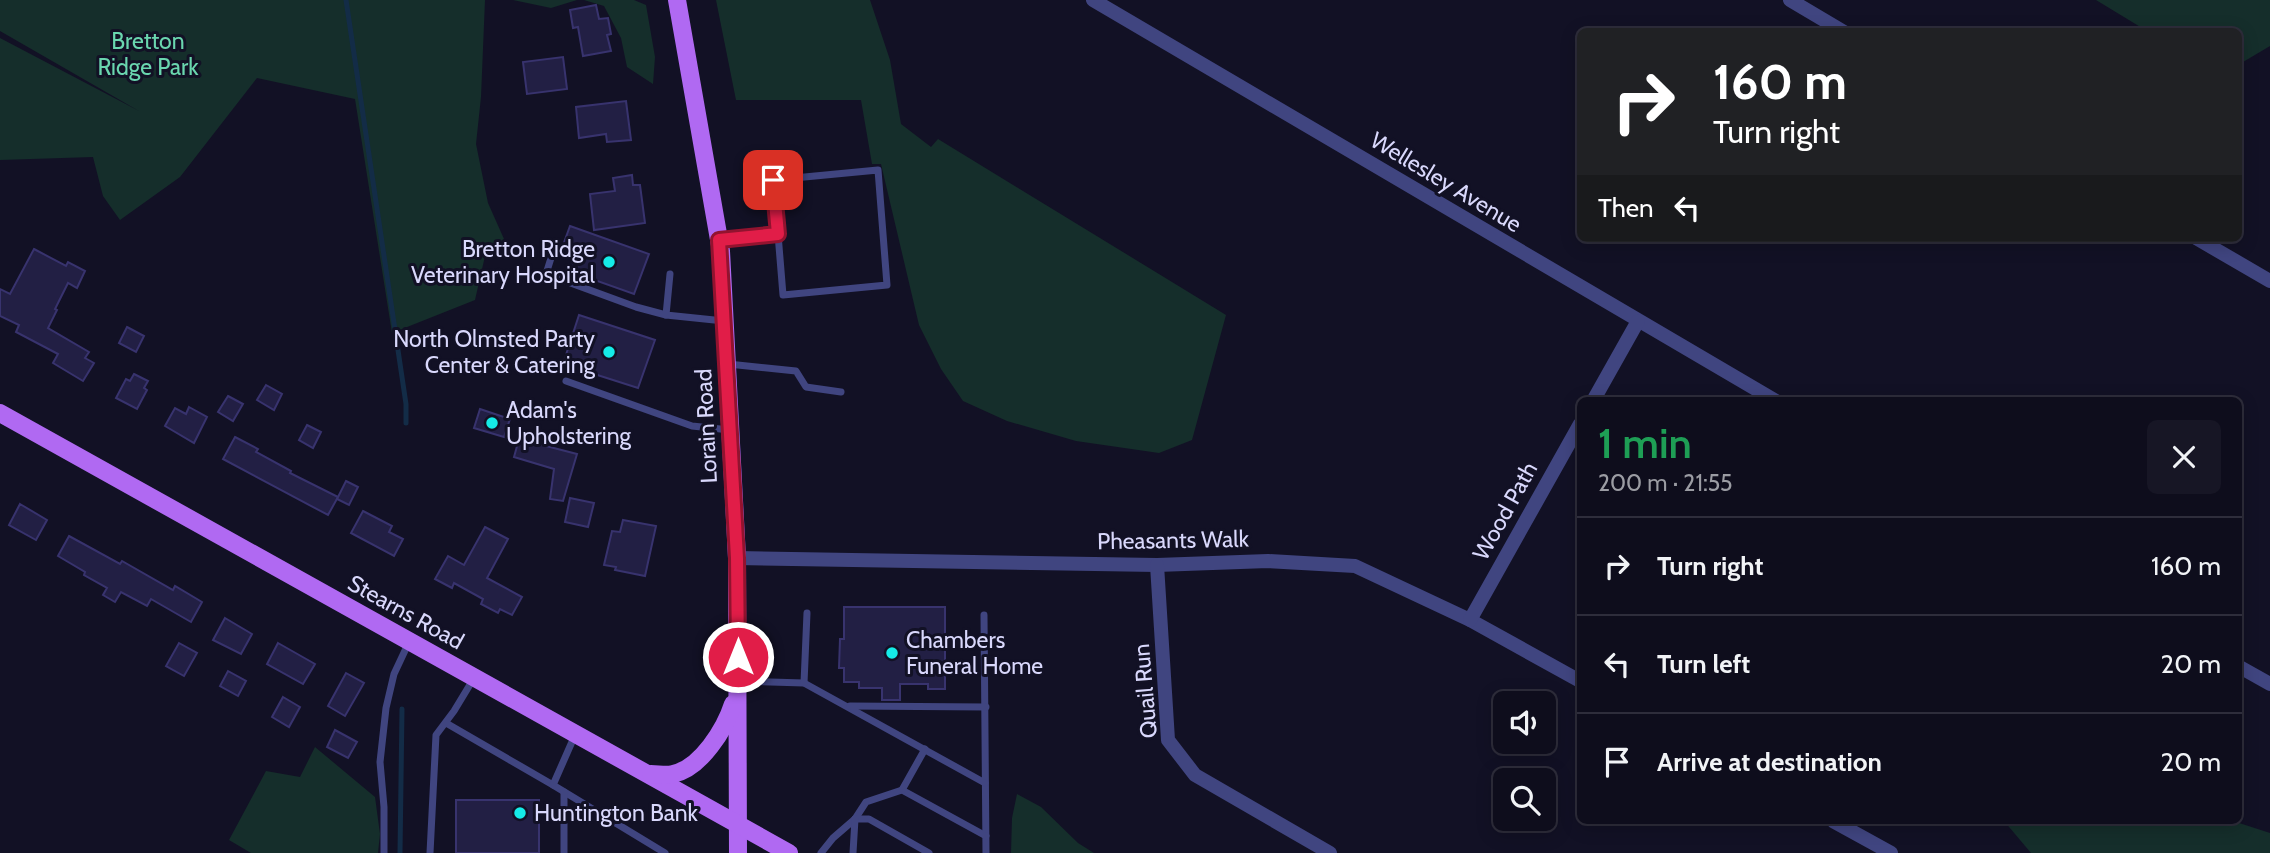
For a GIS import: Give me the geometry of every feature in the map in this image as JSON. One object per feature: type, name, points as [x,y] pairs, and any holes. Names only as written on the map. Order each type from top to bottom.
[{"type":"main road","name":"Lorain Road","points":[[677,0],[719,240],[725,321],[737,558],[738,853]]},
{"type":"main road","name":"Stearns Road","points":[[0,413],[789,853]]},
{"type":"main road","points":[[647,774],[672,775],[687,768],[709,749],[727,722],[738,686]]},
{"type":"street","name":"Wellesley Avenue","points":[[1093,0],[1769,397]]},
{"type":"street","points":[[1790,0],[1837,28]]},
{"type":"street","points":[[2203,242],[2270,281]]},
{"type":"street","points":[[1595,397],[1638,321]]},
{"type":"street","name":"Wood Path","points":[[1470,620],[1577,429]]},
{"type":"street","name":"Pheasants Walk","points":[[737,558],[1157,565],[1268,561],[1355,566],[1470,620],[1577,679]]},
{"type":"street","name":"Quail Run","points":[[1157,565],[1168,740],[1195,775],[1330,853]]},
{"type":"street","points":[[2242,668],[2270,684]]},
{"type":"street","points":[[1838,824],[1891,853]]},
{"type":"lane","points":[[878,170],[887,285],[783,295],[778,234],[773,180],[878,170]]},
{"type":"lane","points":[[719,240],[778,234]]},
{"type":"lane","points":[[551,258],[546,274],[636,307],[666,315],[725,321]]},
{"type":"lane","points":[[666,315],[670,274]]},
{"type":"lane","points":[[727,364],[796,371],[806,387],[841,392]]},
{"type":"lane","points":[[566,380],[692,426],[731,430]]},
{"type":"lane","points":[[804,683],[807,613]]},
{"type":"lane","points":[[985,615],[985,853]]},
{"type":"lane","points":[[384,853],[380,762],[386,708],[394,674],[410,641]]},
{"type":"lane","points":[[430,853],[436,734],[446,723],[474,677]]},
{"type":"lane","points":[[738,686],[804,683],[985,783]]},
{"type":"lane","points":[[848,706],[986,706]]},
{"type":"lane","points":[[446,723],[665,853]]},
{"type":"lane","points":[[553,785],[575,734]]},
{"type":"lane","points":[[821,853],[834,837],[855,819],[866,802],[902,790],[925,749]]},
{"type":"lane","points":[[902,790],[986,836]]},
{"type":"lane","points":[[564,792],[564,853]]},
{"type":"lane","points":[[853,853],[855,819]]},
{"type":"lane","points":[[855,819],[869,819],[929,853]]},
{"type":"green space","name":"Bretton Ridge Park","points":[[0,0],[485,0],[476,144],[488,203],[504,239],[485,256],[475,300],[392,333],[355,99],[257,78],[180,177],[120,220],[103,196],[93,157],[0,160],[0,38],[139,111],[0,31]]},
{"type":"green space","points":[[513,0],[577,0],[551,8]]},
{"type":"green space","points":[[584,0],[634,0],[646,5],[655,57],[653,84],[627,67],[621,38],[604,6]]},
{"type":"green space","points":[[716,0],[870,0],[890,60],[901,124],[931,147],[938,139],[1226,315],[1192,440],[1159,453],[1076,441],[1007,421],[963,401],[941,369],[919,325],[881,164],[872,164],[861,100],[736,100]]},
{"type":"green space","points":[[2096,0],[2270,0],[2270,46],[2242,63],[2242,28],[2142,28]]},
{"type":"green space","points":[[315,747],[375,797],[380,834],[378,853],[251,853],[229,840],[266,771],[300,777]]},
{"type":"green space","points":[[1017,794],[1041,807],[1078,843],[1094,853],[1011,853],[1012,818]]},
{"type":"green space","points":[[2007,824],[2242,824],[2270,833],[2270,853],[2031,853]]},
{"type":"building","points":[[596,5],[599,19],[608,18],[611,34],[607,35],[611,51],[583,56],[578,27],[573,28],[570,10]]},
{"type":"building","points":[[563,57],[567,89],[527,94],[523,62]]},
{"type":"building","points":[[626,101],[631,140],[607,142],[606,134],[579,138],[576,107]]},
{"type":"building","points":[[632,175],[633,185],[640,185],[645,223],[594,230],[590,194],[615,191],[613,178]]},
{"type":"building","name":"Bretton Ridge Veterinary Hospital","points":[[570,226],[649,254],[634,294],[569,271],[576,252],[562,248]]},
{"type":"building","points":[[34,249],[66,266],[68,262],[85,271],[77,288],[68,283],[48,328],[89,352],[85,358],[94,363],[83,381],[53,363],[58,354],[16,332],[19,325],[0,316],[0,289],[10,294]]},
{"type":"building","name":"North Olmsted Party Center & Catering","points":[[579,315],[655,340],[638,388],[563,364]]},
{"type":"building","points":[[127,327],[144,336],[136,352],[119,343]]},
{"type":"building","points":[[134,374],[148,381],[144,388],[147,390],[137,409],[116,398],[126,379],[130,381]]},
{"type":"building","points":[[266,385],[282,394],[274,410],[257,400]]},
{"type":"building","points":[[228,396],[243,404],[233,421],[218,412]]},
{"type":"building","points":[[189,407],[207,417],[194,443],[165,426],[175,408],[186,414]]},
{"type":"building","name":"Adam's Upholstering","points":[[480,409],[510,419],[504,437],[474,428]]},
{"type":"building","points":[[307,425],[321,432],[313,448],[299,440]]},
{"type":"building","points":[[235,437],[258,449],[256,452],[291,471],[290,473],[338,497],[328,515],[223,459]]},
{"type":"building","points":[[519,439],[577,454],[563,501],[550,499],[554,469],[514,457]]},
{"type":"building","points":[[346,481],[358,487],[349,505],[337,499]]},
{"type":"building","points":[[570,498],[594,503],[588,527],[565,522]]},
{"type":"building","points":[[20,504],[47,520],[36,540],[9,525]]},
{"type":"building","points":[[363,511],[392,526],[389,532],[403,539],[394,556],[351,533]]},
{"type":"building","points":[[623,520],[656,526],[645,576],[604,565],[612,531],[620,532]]},
{"type":"building","points":[[485,527],[508,539],[487,578],[522,597],[512,615],[500,609],[498,613],[481,604],[483,599],[454,583],[452,588],[435,579],[448,556],[464,565]]},
{"type":"building","points":[[69,536],[120,564],[122,561],[173,590],[175,586],[202,602],[191,622],[151,599],[147,606],[121,592],[115,602],[103,595],[107,588],[58,556]]},
{"type":"building","name":"Chambers Funeral Home","points":[[844,607],[945,607],[945,689],[928,689],[928,684],[900,684],[900,700],[882,700],[882,688],[859,688],[859,682],[844,682],[844,668],[839,668],[840,639],[844,639]]},
{"type":"building","points":[[225,618],[252,634],[241,654],[213,640]]},
{"type":"building","points":[[179,643],[197,653],[184,676],[166,666]]},
{"type":"building","points":[[278,643],[315,664],[303,684],[267,664]]},
{"type":"building","points":[[228,671],[246,681],[238,696],[220,686]]},
{"type":"building","points":[[346,673],[364,683],[345,716],[328,706]]},
{"type":"building","points":[[283,697],[300,707],[289,727],[272,717]]},
{"type":"building","points":[[335,730],[357,742],[348,758],[327,747]]},
{"type":"building","points":[[456,800],[539,800],[539,853],[456,853]]},
{"type":"waterway","points":[[346,0],[406,404],[406,423]]},
{"type":"waterway","points":[[400,853],[402,709]]},
{"type":"place","name":"Bretton Ridge Veterinary Hospital","points":[[609,262]]},
{"type":"place","name":"North Olmsted Party Center & Catering","points":[[609,352]]},
{"type":"place","name":"Adam's Upholstering","points":[[492,423]]},
{"type":"place","name":"Chambers Funeral Home","points":[[892,653]]},
{"type":"place","name":"Huntington Bank","points":[[520,813]]},
{"type":"route","points":[[738,657],[737,558],[719,240],[778,234],[773,180]]}]
